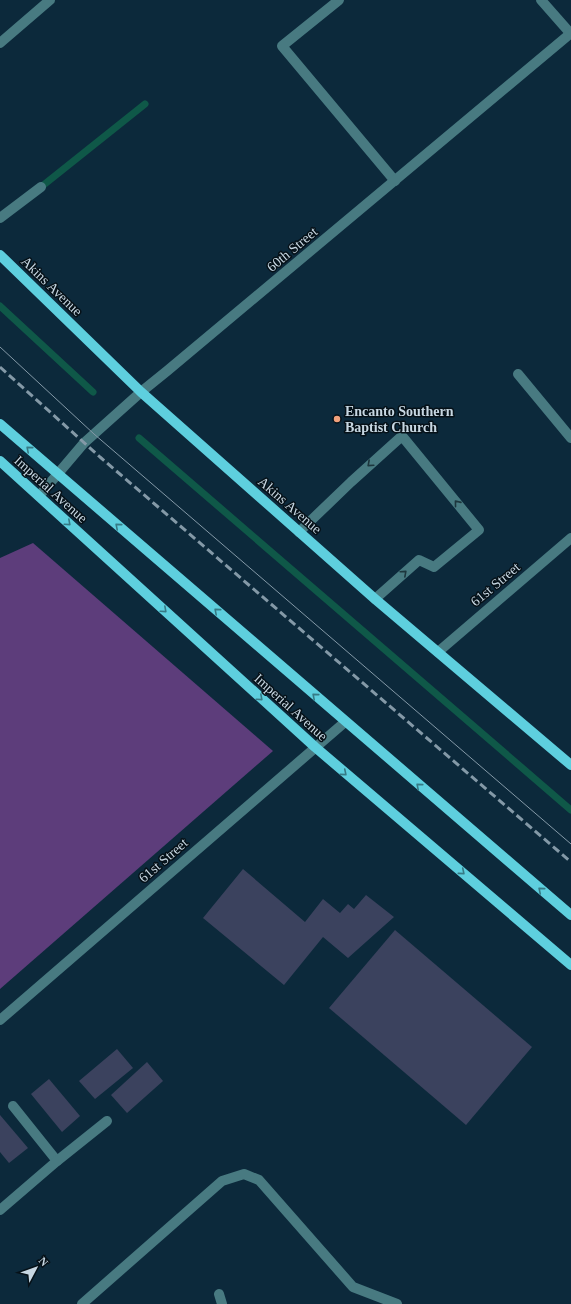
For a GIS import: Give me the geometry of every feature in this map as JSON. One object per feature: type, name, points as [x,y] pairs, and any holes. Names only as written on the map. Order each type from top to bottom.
[{"type":"main road","name":"Akins Avenue","points":[[0,255],[141,392],[375,599],[571,765]]},
{"type":"main road","name":"Imperial Avenue","points":[[0,424],[571,915]]},
{"type":"main road","name":"Imperial Avenue","points":[[0,461],[315,747],[571,965]]},
{"type":"street","points":[[0,43],[50,0]]},
{"type":"street","points":[[339,0],[282,46],[395,181]]},
{"type":"street","points":[[541,0],[570,33]]},
{"type":"street","name":"60th Street","points":[[39,496],[84,443],[141,392],[570,33]]},
{"type":"street","points":[[0,218],[41,187]]},
{"type":"street","points":[[518,374],[571,438]]},
{"type":"street","points":[[299,532],[402,436],[480,530],[434,567],[419,560],[375,599]]},
{"type":"street","name":"61st Street","points":[[438,652],[571,538]]},
{"type":"street","name":"61st Street","points":[[0,1020],[345,722]]},
{"type":"street","points":[[13,1106],[57,1161]]},
{"type":"street","points":[[0,1210],[57,1161],[107,1121]]},
{"type":"street","points":[[82,1304],[222,1181],[244,1174],[259,1180],[353,1287],[397,1304]]},
{"type":"street","points":[[219,1294],[222,1304]]},
{"type":"shaded area","points":[[33,543],[273,751],[0,989],[0,558]]},
{"type":"building","points":[[243,869],[305,922],[323,899],[340,913],[348,904],[354,909],[366,895],[394,917],[348,958],[323,937],[284,985],[203,918]]},
{"type":"building","points":[[395,930],[532,1047],[466,1125],[329,1008]]},
{"type":"building","points":[[117,1049],[133,1068],[95,1099],[79,1081]]},
{"type":"building","points":[[147,1062],[163,1081],[127,1113],[111,1095]]},
{"type":"building","points":[[49,1079],[80,1116],[62,1132],[31,1094]]},
{"type":"building","points":[[0,1115],[28,1148],[9,1163],[0,1152]]},
{"type":"waterway","points":[[41,187],[145,104]]},
{"type":"waterway","points":[[0,306],[93,392]]},
{"type":"waterway","points":[[139,438],[571,810]]},
{"type":"tram line","points":[[0,347],[94,434],[571,844]]},
{"type":"railway","points":[[0,367],[100,457],[571,862]]},
{"type":"place","name":"Encanto Southern Baptist Church","points":[[337,419]]}]
